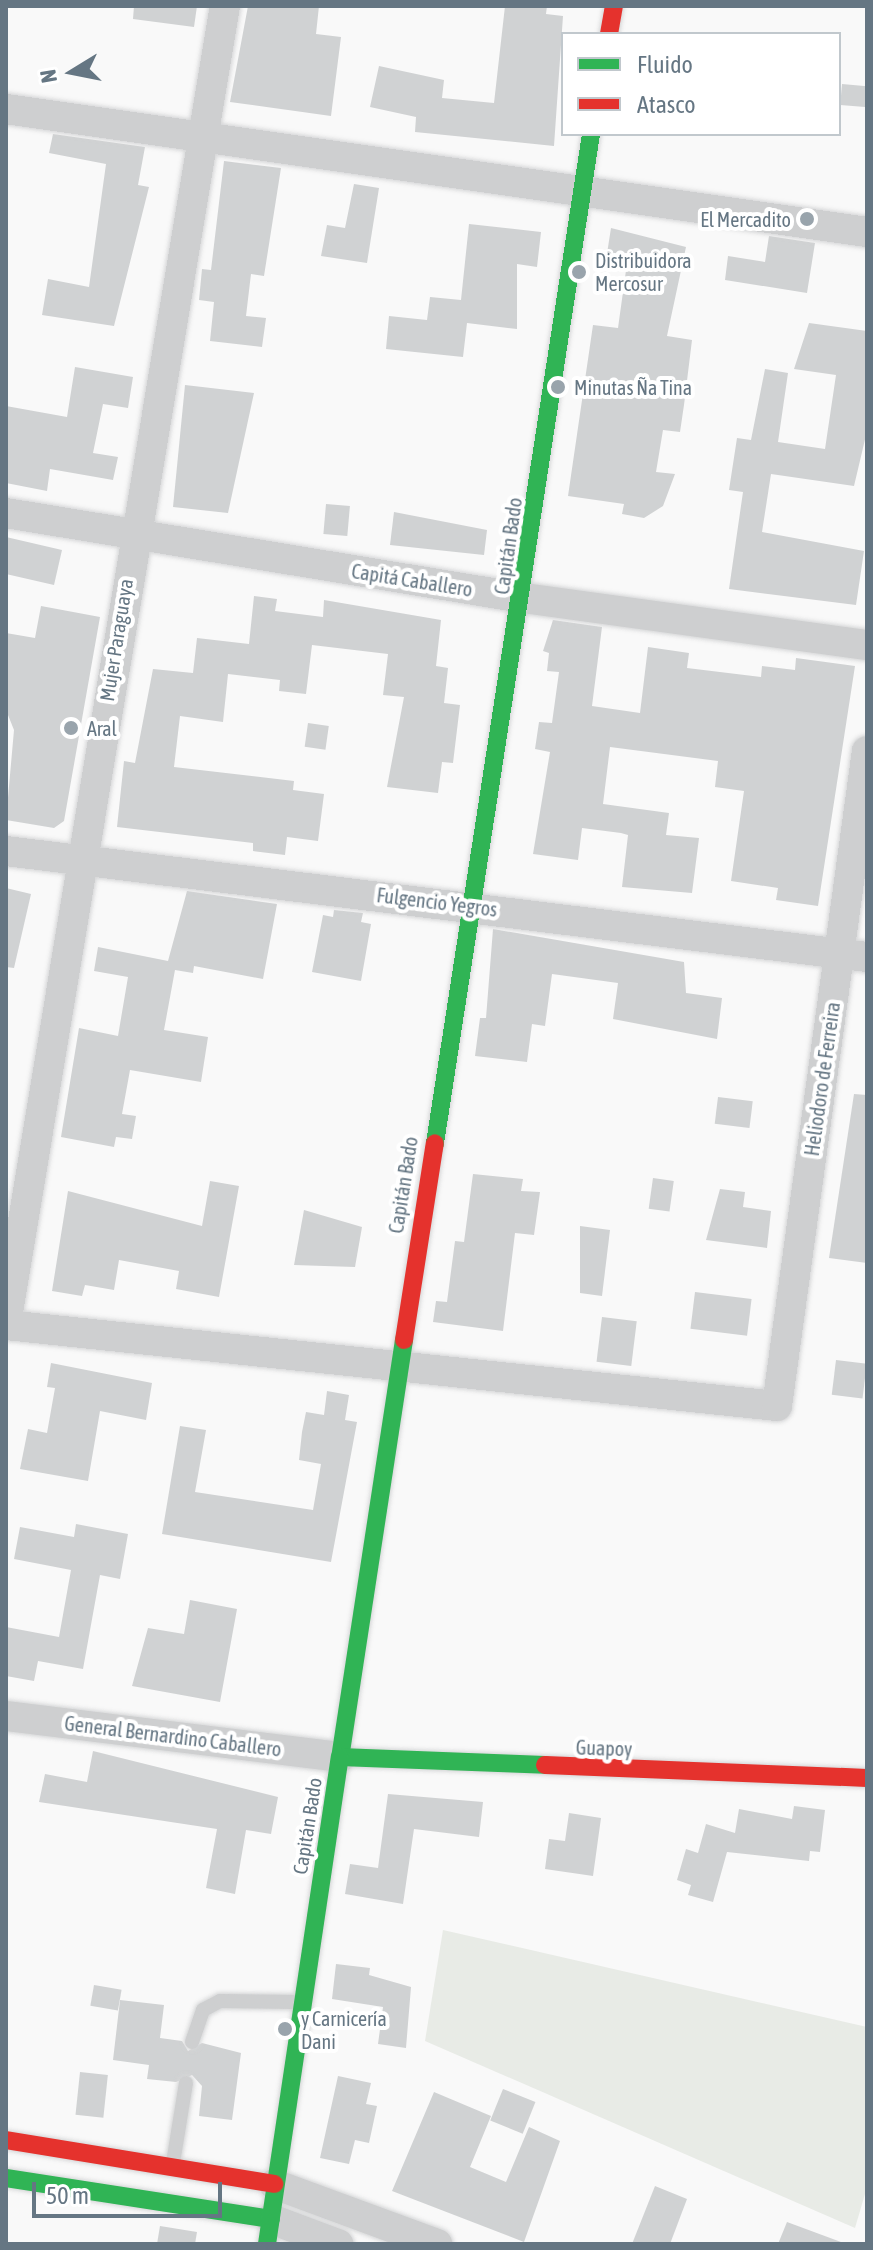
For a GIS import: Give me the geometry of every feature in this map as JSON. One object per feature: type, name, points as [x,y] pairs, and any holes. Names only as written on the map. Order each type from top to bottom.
[{"type":"main road","points":[[609,32],[614,6]]},
{"type":"main road","name":"Capitán Bado","points":[[269,2232],[396,1367],[469,906],[523,598],[591,136]]},
{"type":"main road","name":"Guapoy","points":[[340,1757],[867,1778]]},
{"type":"main road","points":[[6,2140],[274,2184]]},
{"type":"main road","points":[[6,2178],[269,2232]]},
{"type":"street","name":"Mujer Paraguaya","points":[[6,1324],[132,536],[204,141],[225,6]]},
{"type":"street","points":[[6,109],[204,141],[581,190],[867,232]]},
{"type":"street","name":"Capitá Caballero","points":[[6,513],[523,598],[867,645]]},
{"type":"street","name":"Heliodoro de Ferreira","points":[[396,1367],[777,1406],[853,955],[867,751]]},
{"type":"street","name":"Fulgencio Yegros","points":[[6,851],[853,955]]},
{"type":"street","points":[[6,1324],[396,1367]]},
{"type":"street","name":"General Bernardino Caballero","points":[[6,1716],[340,1757]]},
{"type":"street","points":[[274,2184],[437,2244]]},
{"type":"street","points":[[269,2232],[338,2244]]},
{"type":"lane","points":[[192,2042],[203,2010],[220,2001],[302,2002]]},
{"type":"lane","points":[[173,2168],[186,2083]]},
{"type":"shaded area","points":[[443,1930],[867,2027],[867,2187],[855,2228],[425,2041]]},
{"type":"building","points":[[134,6],[197,6],[194,27],[133,19]]},
{"type":"building","points":[[248,6],[319,6],[316,34],[341,37],[331,116],[230,102]]},
{"type":"building","points":[[505,6],[547,6],[546,14],[563,16],[554,146],[415,132],[416,117],[370,107],[379,66],[444,80],[442,98],[494,103]]},
{"type":"building","points":[[842,84],[867,86],[865,107],[841,105]]},
{"type":"building","points":[[53,134],[145,147],[138,185],[149,187],[114,326],[42,315],[48,279],[89,287],[106,164],[49,153]]},
{"type":"building","points":[[224,161],[281,168],[264,276],[251,274],[246,316],[266,318],[262,347],[210,341],[214,302],[199,300],[202,269],[211,270]]},
{"type":"building","points":[[354,184],[379,188],[367,263],[321,256],[327,225],[345,228]]},
{"type":"building","points":[[469,224],[541,232],[537,267],[517,264],[517,329],[467,323],[463,357],[386,349],[389,316],[427,320],[430,297],[461,300]]},
{"type":"building","points":[[611,228],[686,247],[667,336],[692,340],[684,405],[680,432],[663,430],[656,472],[675,474],[663,506],[644,518],[622,514],[624,504],[568,496],[593,325],[618,328],[627,263],[606,260]]},
{"type":"building","points":[[769,236],[815,243],[807,293],[725,280],[728,256],[765,262]]},
{"type":"building","points":[[809,323],[867,331],[867,431],[854,486],[771,474],[762,532],[864,551],[856,605],[729,589],[743,492],[729,490],[737,438],[751,440],[765,369],[788,373],[778,442],[825,449],[836,375],[794,369]]},
{"type":"building","points":[[75,367],[133,377],[128,408],[103,404],[93,453],[118,457],[113,480],[50,469],[47,491],[6,483],[6,406],[67,417]]},
{"type":"building","points":[[185,385],[254,393],[228,513],[173,507]]},
{"type":"building","points":[[326,504],[350,506],[347,536],[323,534]]},
{"type":"building","points":[[394,512],[487,530],[484,555],[390,545]]},
{"type":"building","points":[[6,537],[62,550],[54,585],[6,574]]},
{"type":"building","points":[[254,596],[277,599],[275,611],[323,617],[324,600],[441,620],[436,666],[448,668],[444,703],[460,705],[453,763],[442,762],[438,793],[387,787],[404,697],[383,695],[388,654],[312,645],[306,694],[279,691],[280,680],[228,674],[223,722],[180,716],[174,767],[294,781],[293,790],[324,794],[318,841],[287,837],[285,855],[253,851],[253,843],[117,827],[124,761],[135,763],[153,669],[193,673],[197,638],[249,644]]},
{"type":"building","points":[[41,606],[100,617],[64,821],[54,828],[6,820],[14,730],[6,710],[6,633],[35,638]]},
{"type":"building","points":[[553,620],[602,627],[592,706],[640,713],[648,647],[689,653],[687,668],[761,677],[762,666],[795,670],[796,658],[855,666],[818,906],[776,900],[778,888],[731,881],[744,791],[715,787],[718,761],[610,747],[603,804],[669,813],[666,835],[699,838],[692,893],[622,887],[628,835],[621,833],[582,828],[578,860],[533,854],[550,752],[535,749],[539,722],[552,723],[559,672],[547,671],[549,653],[543,651]]},
{"type":"building","points":[[308,723],[329,726],[325,750],[305,747]]},
{"type":"building","points":[[6,888],[31,894],[14,968],[6,967]]},
{"type":"building","points":[[187,891],[277,904],[263,979],[194,966],[193,973],[175,970],[164,1030],[208,1037],[201,1082],[130,1070],[122,1114],[136,1116],[132,1139],[116,1137],[114,1147],[61,1137],[79,1028],[118,1036],[128,977],[94,971],[98,947],[168,961]]},
{"type":"building","points":[[334,910],[363,913],[361,922],[371,924],[361,981],[312,972],[323,915],[333,917]]},
{"type":"building","points":[[493,929],[684,962],[686,993],[722,998],[717,1039],[613,1019],[618,983],[552,974],[545,1026],[532,1024],[527,1062],[475,1056],[480,1018],[486,1018]]},
{"type":"building","points":[[854,1094],[867,1095],[867,1263],[829,1258]]},
{"type":"building","points":[[718,1097],[753,1101],[749,1128],[715,1124]]},
{"type":"building","points":[[473,1174],[523,1179],[521,1191],[540,1192],[534,1235],[515,1233],[503,1331],[433,1322],[436,1301],[447,1302],[455,1241],[464,1242]]},
{"type":"building","points":[[653,1178],[674,1181],[669,1212],[649,1209]]},
{"type":"building","points":[[210,1181],[239,1186],[219,1297],[176,1289],[179,1271],[119,1260],[114,1290],[85,1285],[82,1296],[52,1291],[68,1191],[202,1226]]},
{"type":"building","points":[[720,1189],[745,1192],[743,1207],[771,1211],[767,1248],[706,1240]]},
{"type":"building","points":[[304,1210],[362,1227],[355,1267],[294,1265]]},
{"type":"building","points":[[580,1226],[610,1230],[602,1296],[580,1293]]},
{"type":"building","points":[[695,1292],[752,1299],[747,1336],[690,1329]]},
{"type":"building","points":[[602,1317],[637,1321],[631,1366],[597,1362]]},
{"type":"building","points":[[836,1360],[867,1364],[863,1399],[832,1395]]},
{"type":"building","points":[[51,1363],[152,1383],[146,1420],[100,1411],[88,1481],[20,1469],[28,1429],[47,1433],[55,1388],[47,1387]]},
{"type":"building","points":[[327,1391],[349,1395],[345,1420],[357,1422],[331,1562],[162,1534],[180,1426],[206,1430],[195,1492],[313,1510],[321,1464],[299,1460],[302,1432],[306,1412],[324,1415]]},
{"type":"building","points":[[76,1524],[128,1534],[120,1579],[100,1575],[83,1669],[38,1661],[34,1681],[6,1676],[6,1627],[59,1637],[71,1570],[14,1559],[20,1527],[74,1537]]},
{"type":"building","points":[[190,1600],[237,1609],[220,1702],[132,1686],[148,1628],[184,1634]]},
{"type":"building","points":[[93,1751],[278,1797],[271,1834],[246,1830],[235,1894],[206,1888],[217,1829],[39,1802],[45,1774],[87,1782]]},
{"type":"building","points":[[388,1794],[483,1802],[479,1837],[414,1829],[403,1904],[345,1894],[350,1864],[378,1868]]},
{"type":"building","points":[[794,1806],[825,1810],[820,1852],[810,1851],[809,1861],[727,1852],[713,1902],[688,1895],[691,1885],[677,1880],[686,1849],[698,1853],[706,1824],[735,1833],[739,1809],[792,1819]]},
{"type":"building","points":[[569,1813],[601,1818],[593,1876],[545,1869],[549,1839],[565,1841]]},
{"type":"building","points":[[336,1964],[370,1968],[369,1975],[411,1987],[406,2048],[378,2044],[383,2007],[332,1999]]},
{"type":"building","points":[[94,1985],[122,1990],[118,2011],[90,2006]]},
{"type":"building","points":[[120,2000],[164,2005],[160,2038],[182,2041],[188,2051],[202,2043],[241,2053],[232,2120],[199,2116],[202,2086],[192,2075],[176,2082],[147,2079],[149,2065],[113,2060]]},
{"type":"building","points":[[80,2072],[108,2075],[103,2118],[76,2115]]},
{"type":"building","points":[[338,2076],[371,2083],[366,2104],[377,2106],[369,2143],[355,2140],[349,2164],[320,2158]]},
{"type":"building","points":[[503,2089],[535,2102],[523,2134],[490,2121]]},
{"type":"building","points":[[434,2092],[491,2116],[470,2167],[506,2182],[529,2127],[560,2141],[524,2242],[392,2191]]},
{"type":"building","points":[[655,2186],[687,2199],[670,2244],[632,2244]]},
{"type":"building","points":[[787,2222],[841,2242],[841,2244],[778,2244]]},
{"type":"building","points":[[160,2226],[197,2232],[195,2244],[157,2244]]},
{"type":"traffic: fast","points":[[435,1143],[591,136]]},
{"type":"traffic: fast","points":[[404,1340],[340,1757],[545,1765]]},
{"type":"traffic: fast","points":[[267,2244],[340,1757]]},
{"type":"traffic: fast","points":[[6,2178],[271,2219]]},
{"type":"traffic: jam","points":[[609,32],[614,6]]},
{"type":"traffic: jam","points":[[404,1340],[435,1143]]},
{"type":"traffic: jam","points":[[545,1765],[867,1778]]},
{"type":"traffic: jam","points":[[6,2140],[274,2184]]},
{"type":"place","name":"El Mercadito","points":[[807,219]]},
{"type":"place","name":"Distribuidora Mercosur","points":[[579,272]]},
{"type":"place","name":"Minutas Ña Tina","points":[[558,387]]},
{"type":"place","name":"Aral","points":[[71,728]]},
{"type":"place","name":"y Carnicería Dani","points":[[285,2029]]}]
